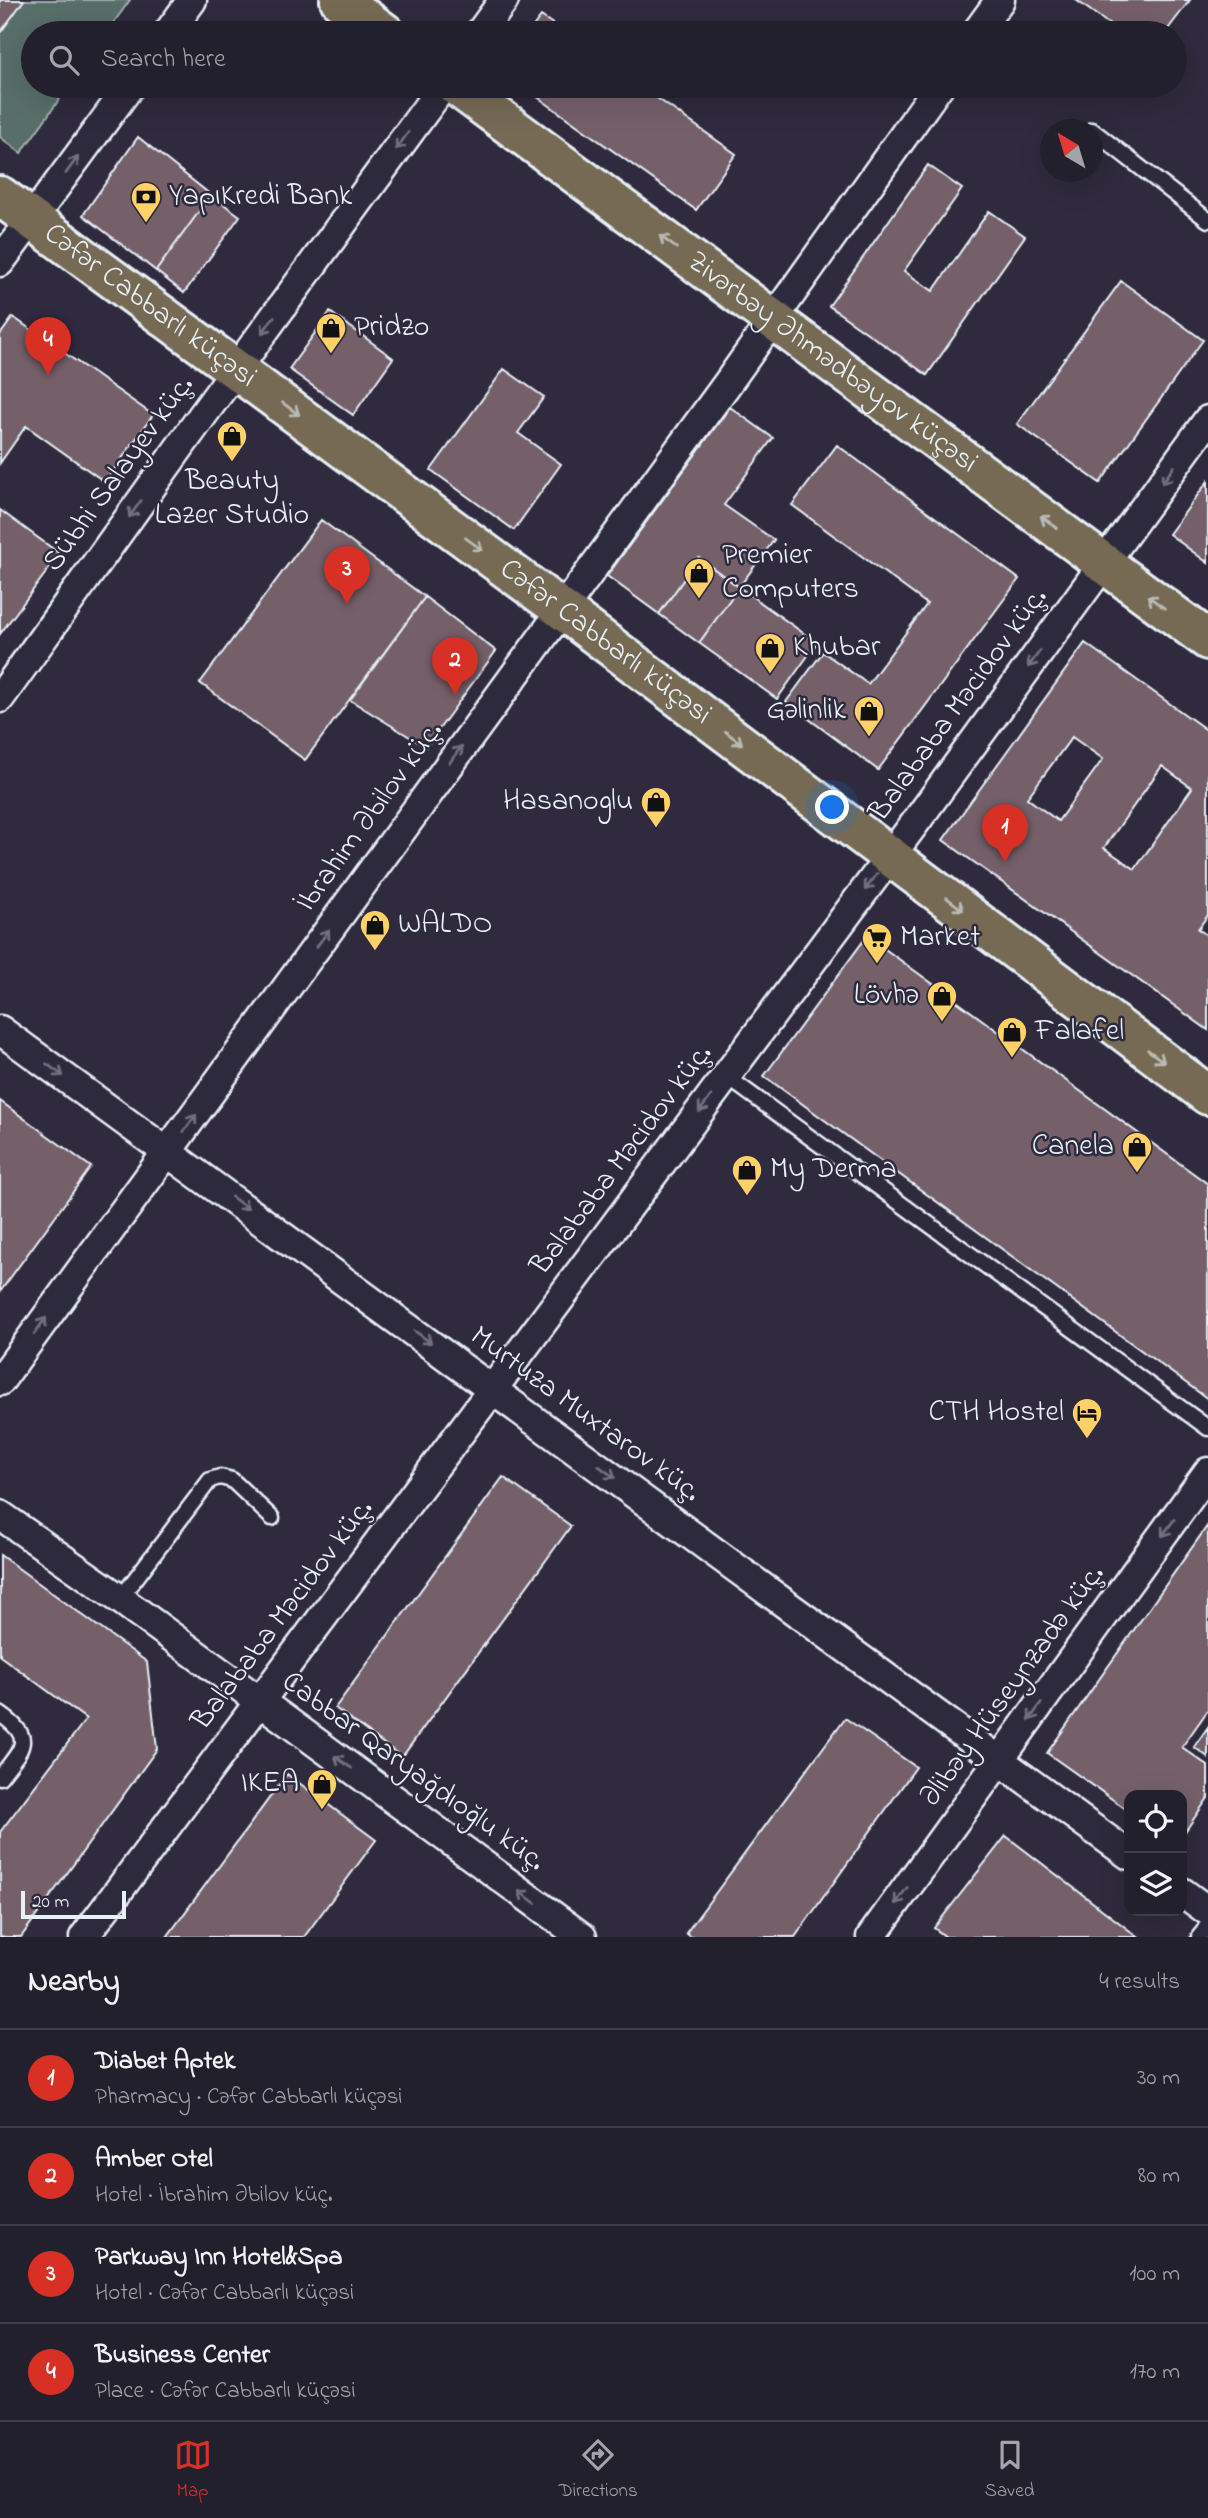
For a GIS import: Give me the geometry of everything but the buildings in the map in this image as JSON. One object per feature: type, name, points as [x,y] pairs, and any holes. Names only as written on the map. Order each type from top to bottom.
[{"type":"main road","points":[[340,0],[369,21]]},
{"type":"main road","name":"Zivərbəy Əhmədbəyov küçəsi","points":[[472,98],[1208,640]]},
{"type":"main road","name":"Cəfər Cabbarlı küçəsi","points":[[0,196],[561,609],[1208,1095]]},
{"type":"street","points":[[177,21],[192,0]]},
{"type":"street","points":[[489,21],[504,0]]},
{"type":"street","points":[[985,21],[1000,0]]},
{"type":"street","points":[[0,262],[121,98]]},
{"type":"street","name":"Sübhi Salayev küç.","points":[[0,698],[236,368],[434,98]]},
{"type":"street","name":"İbrahim Əbilov küç.","points":[[0,1381],[774,319],[931,98]]},
{"type":"street","name":"Balababa Məcidov küç.","points":[[84,1937],[890,856],[1208,420]]},
{"type":"street","name":"Murtuza Muxtarov küç.","points":[[0,1030],[1128,1853]]},
{"type":"street","name":"Əlibəy Hüseynzadə küç.","points":[[871,1937],[1208,1472]]},
{"type":"street","name":"Cabbar Qaryağdıoğlu küç.","points":[[0,1515],[120,1599],[582,1937]]},
{"type":"street","points":[[1187,1896],[1208,1911]]},
{"type":"lane","points":[[1103,138],[1208,220]]},
{"type":"lane","points":[[726,1076],[1208,1428]]},
{"type":"lane","points":[[120,1599],[209,1480],[220,1477],[233,1480],[272,1518]]},
{"type":"lane","points":[[0,1714],[18,1727],[22,1738],[20,1750],[0,1777]]},
{"type":"lane","points":[[1199,1937],[1208,1926]]},
{"type":"green space","points":[[24,0],[130,0],[115,21],[21,21],[21,98],[60,98],[21,153],[0,137],[0,33]]},
{"type":"place","name":"YapıKredi Bank","points":[[146,224]]},
{"type":"place","name":"Pridzo","points":[[331,355]]},
{"type":"place","name":"Business Center","points":[[48,375]]},
{"type":"place","name":"Beauty Lazer Studio","points":[[232,463]]},
{"type":"place","name":"Premier Computers","points":[[699,600]]},
{"type":"place","name":"Parkway Inn Hotel&Spa","points":[[347,604]]},
{"type":"place","name":"Khubar","points":[[770,675]]},
{"type":"place","name":"Amber Otel","points":[[455,695]]},
{"type":"place","name":"Gəlinlik","points":[[869,738]]},
{"type":"place","name":"Hasanoglu","points":[[656,829]]},
{"type":"place","name":"Diabet Aptek","points":[[1005,862]]},
{"type":"place","name":"WALDO","points":[[375,952]]},
{"type":"place","name":"Market","points":[[877,965]]},
{"type":"place","name":"Lövhə","points":[[942,1023]]},
{"type":"place","name":"Falafel","points":[[1012,1059]]},
{"type":"place","name":"Canela","points":[[1137,1174]]},
{"type":"place","name":"My Derma","points":[[747,1197]]},
{"type":"place","name":"CTH Hostel","points":[[1087,1440]]},
{"type":"place","name":"IKEA","points":[[322,1811]]}]
